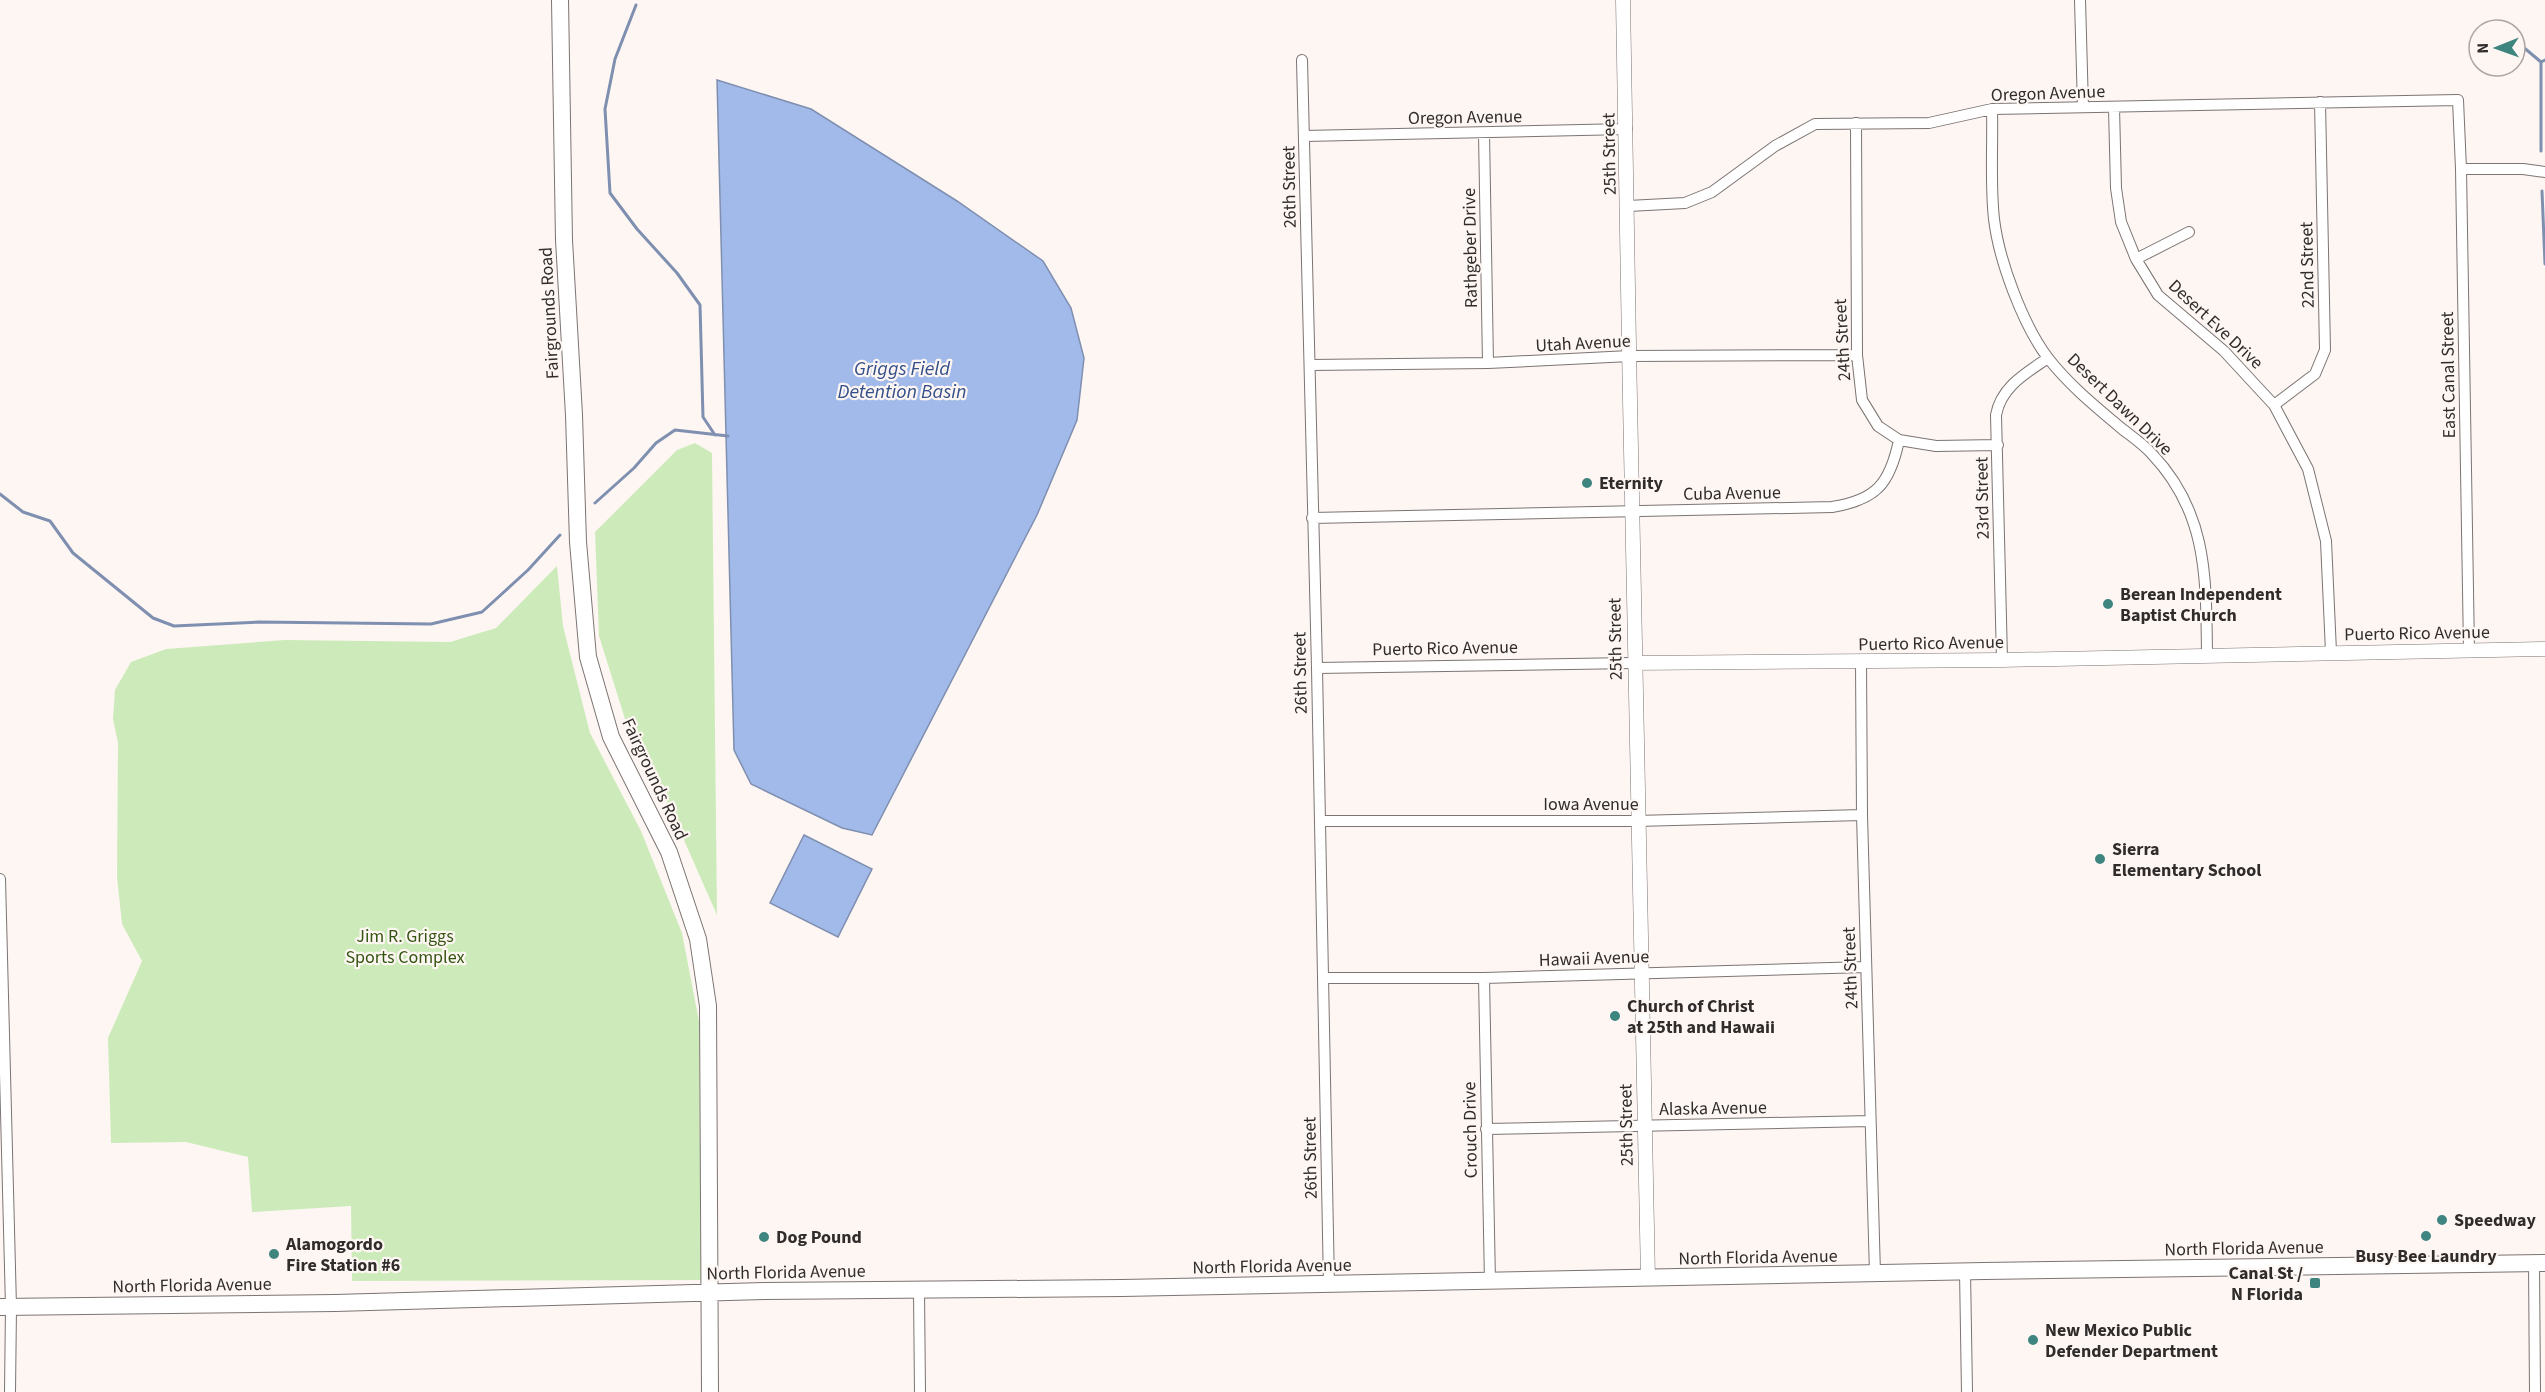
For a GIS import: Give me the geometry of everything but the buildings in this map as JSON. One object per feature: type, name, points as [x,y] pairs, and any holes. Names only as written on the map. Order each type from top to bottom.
[{"type":"main road","name":"Fairgrounds Road","points":[[560,0],[564,240],[574,416],[578,542],[588,657],[611,737],[669,852],[698,939],[708,1006],[710,1392]]},
{"type":"main road","name":"North Florida Avenue","points":[[5,1307],[335,1303],[709,1292],[1490,1282],[1965,1271],[2540,1263]]},
{"type":"street","name":"25th Street","points":[[1623,0],[1627,129],[1636,821],[1648,1278]]},
{"type":"street","points":[[2080,0],[2083,107]]},
{"type":"street","name":"26th Street","points":[[1302,60],[1329,1284]]},
{"type":"street","name":"Oregon Avenue","points":[[1628,206],[1684,203],[1712,192],[1776,146],[1815,124],[1929,123],[1992,109],[2458,100]]},
{"type":"street","name":"East Canal Street","points":[[2458,100],[2469,650]]},
{"type":"street","name":"22nd Street","points":[[2274,405],[2315,374],[2325,350],[2320,102]]},
{"type":"street","name":"Desert Eve Drive","points":[[2114,108],[2116,188],[2121,222],[2136,259],[2158,295],[2224,351],[2274,405],[2308,469],[2326,541],[2331,652]]},
{"type":"street","name":"Desert Dawn Drive","points":[[1992,109],[1994,220],[2019,304],[2048,358],[2082,396],[2152,453],[2179,488],[2193,516],[2202,547],[2206,579],[2207,654]]},
{"type":"street","name":"24th Street","points":[[1856,123],[1857,355],[1862,400],[1878,426],[1899,440],[1936,446],[1998,445]]},
{"type":"street","name":"Oregon Avenue","points":[[1304,136],[1627,129]]},
{"type":"street","name":"Rathgeber Drive","points":[[1484,133],[1488,363]]},
{"type":"street","points":[[2461,169],[2545,171]]},
{"type":"street","points":[[2136,259],[2189,232]]},
{"type":"street","name":"Utah Avenue","points":[[1310,365],[1488,363],[1630,356],[1857,355]]},
{"type":"street","name":"23rd Street","points":[[2002,660],[1998,406],[2010,385],[2048,358]]},
{"type":"street","name":"Cuba Avenue","points":[[1312,518],[1832,507],[1858,503],[1881,485],[1894,465],[1899,440]]},
{"type":"street","name":"Puerto Rico Avenue","points":[[1317,668],[2002,660],[2207,654],[2545,649]]},
{"type":"street","name":"24th Street","points":[[1861,662],[1862,815],[1875,1274]]},
{"type":"street","name":"Iowa Avenue","points":[[1320,821],[1636,821],[1862,815]]},
{"type":"street","points":[[0,879],[5,1307],[10,1392]]},
{"type":"street","name":"Hawaii Avenue","points":[[1323,978],[1484,978],[1866,967]]},
{"type":"street","name":"Crouch Drive","points":[[1484,978],[1490,1282]]},
{"type":"street","name":"Alaska Avenue","points":[[1486,1129],[1870,1121]]},
{"type":"street","points":[[2535,1392],[2540,1263]]},
{"type":"street","points":[[1965,1271],[1967,1392]]},
{"type":"street","points":[[919,1291],[920,1392]]},
{"type":"green space","points":[[695,443],[712,453],[717,915],[664,795],[631,738],[599,636],[595,532],[677,450]]},
{"type":"green space","name":"Jim R. Griggs Sports Complex","points":[[557,566],[563,626],[590,733],[641,831],[682,933],[699,1021],[701,1280],[352,1281],[351,1206],[252,1212],[248,1157],[186,1142],[111,1143],[108,1038],[142,961],[122,924],[117,877],[118,743],[113,719],[115,690],[131,662],[166,649],[285,640],[450,642],[496,628]]},
{"type":"water","name":"Griggs Field Detention Basin","points":[[717,80],[811,109],[957,201],[1043,261],[1071,308],[1084,358],[1077,420],[1037,515],[872,835],[842,828],[751,784],[734,750]]},
{"type":"water","points":[[804,835],[872,869],[838,937],[770,903]]},
{"type":"waterway","points":[[636,5],[615,59],[605,109],[610,193],[637,229],[677,273],[700,305],[703,417],[715,435]]},
{"type":"waterway","points":[[2527,50],[2541,62]]},
{"type":"waterway","points":[[2541,151],[2541,62],[2545,60]]},
{"type":"waterway","points":[[2542,191],[2545,264]]},
{"type":"waterway","points":[[595,503],[634,468],[656,443],[675,430],[728,436]]},
{"type":"waterway","points":[[0,494],[23,512],[50,521],[73,553],[153,618],[174,626],[259,622],[431,624],[482,612],[528,570],[560,535]]},
{"type":"place","name":"Eternity","points":[[1587,483]]},
{"type":"place","name":"Berean Independent Baptist Church","points":[[2108,604]]},
{"type":"place","name":"Sierra Elementary School","points":[[2100,859]]},
{"type":"place","name":"Church of Christ at 25th and Hawaii","points":[[1615,1016]]},
{"type":"place","name":"Speedway","points":[[2442,1220]]},
{"type":"place","name":"Busy Bee Laundry","points":[[2426,1236]]},
{"type":"place","name":"Dog Pound","points":[[764,1237]]},
{"type":"place","name":"Alamogordo Fire Station #6","points":[[274,1254]]},
{"type":"place","name":"Canal St / N Florida","points":[[2315,1283]]},
{"type":"place","name":"New Mexico Public Defender Department","points":[[2033,1340]]}]
